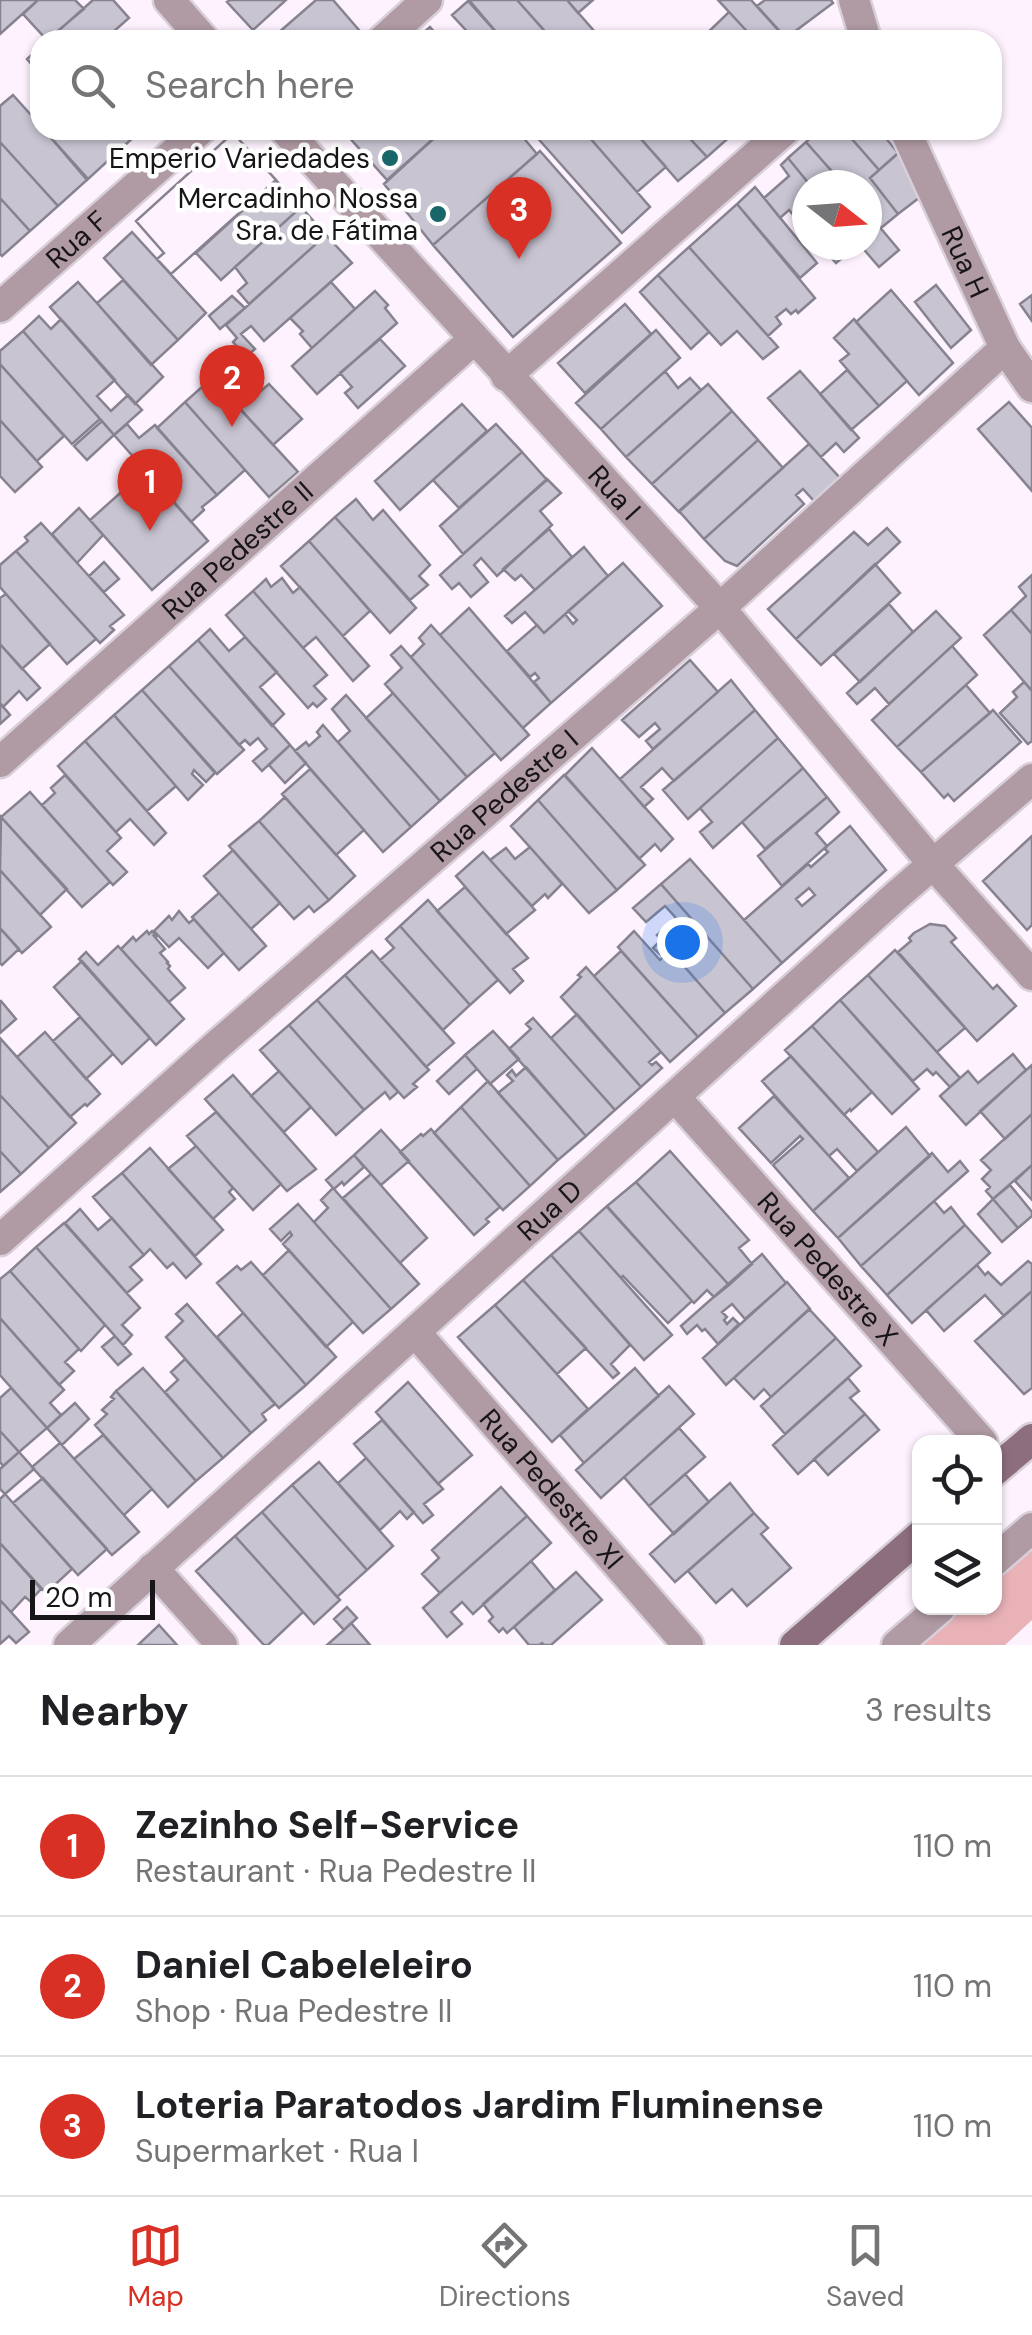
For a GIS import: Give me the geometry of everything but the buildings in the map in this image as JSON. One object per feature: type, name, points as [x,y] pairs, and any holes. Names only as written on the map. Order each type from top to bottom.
[{"type":"main road","points":[[1002,1453],[1032,1438]]},
{"type":"main road","points":[[795,1645],[912,1543]]},
{"type":"street","points":[[169,0],[195,30]]},
{"type":"street","points":[[393,30],[427,0]]},
{"type":"street","points":[[854,0],[863,30]]},
{"type":"street","name":"Rua F","points":[[0,307],[189,140]]},
{"type":"street","name":"Rua I","points":[[293,140],[720,608],[932,864],[1032,975]]},
{"type":"street","points":[[506,376],[774,140]]},
{"type":"street","name":"Rua H","points":[[910,140],[1005,348],[1032,388]]},
{"type":"street","name":"Rua Pedestre II","points":[[0,762],[474,340]]},
{"type":"street","name":"Rua Pedestre I","points":[[0,1240],[720,608],[1005,348]]},
{"type":"street","name":"Rua D","points":[[69,1645],[932,864],[1032,779]]},
{"type":"street","name":"Rua Pedestre X","points":[[674,1097],[973,1435]]},
{"type":"street","name":"Rua Pedestre XI","points":[[414,1332],[688,1645]]},
{"type":"street","points":[[1002,1553],[1032,1528]]},
{"type":"street","points":[[153,1568],[222,1645]]},
{"type":"street","points":[[897,1645],[932,1615]]},
{"type":"shaded area","points":[[1032,1528],[1032,1620],[1005,1645],[897,1645],[932,1615],[1002,1615],[1002,1555]]},
{"type":"place","name":"Emperio Variedades","points":[[390,158]]},
{"type":"place","name":"Mercadinho Nossa Sra. de Fátima","points":[[438,214]]},
{"type":"place","name":"Loteria Paratodos Jardim Fluminense","points":[[519,259]]},
{"type":"place","name":"Daniel Cabeleleiro","points":[[232,427]]},
{"type":"place","name":"Zezinho Self-Service","points":[[150,531]]}]
